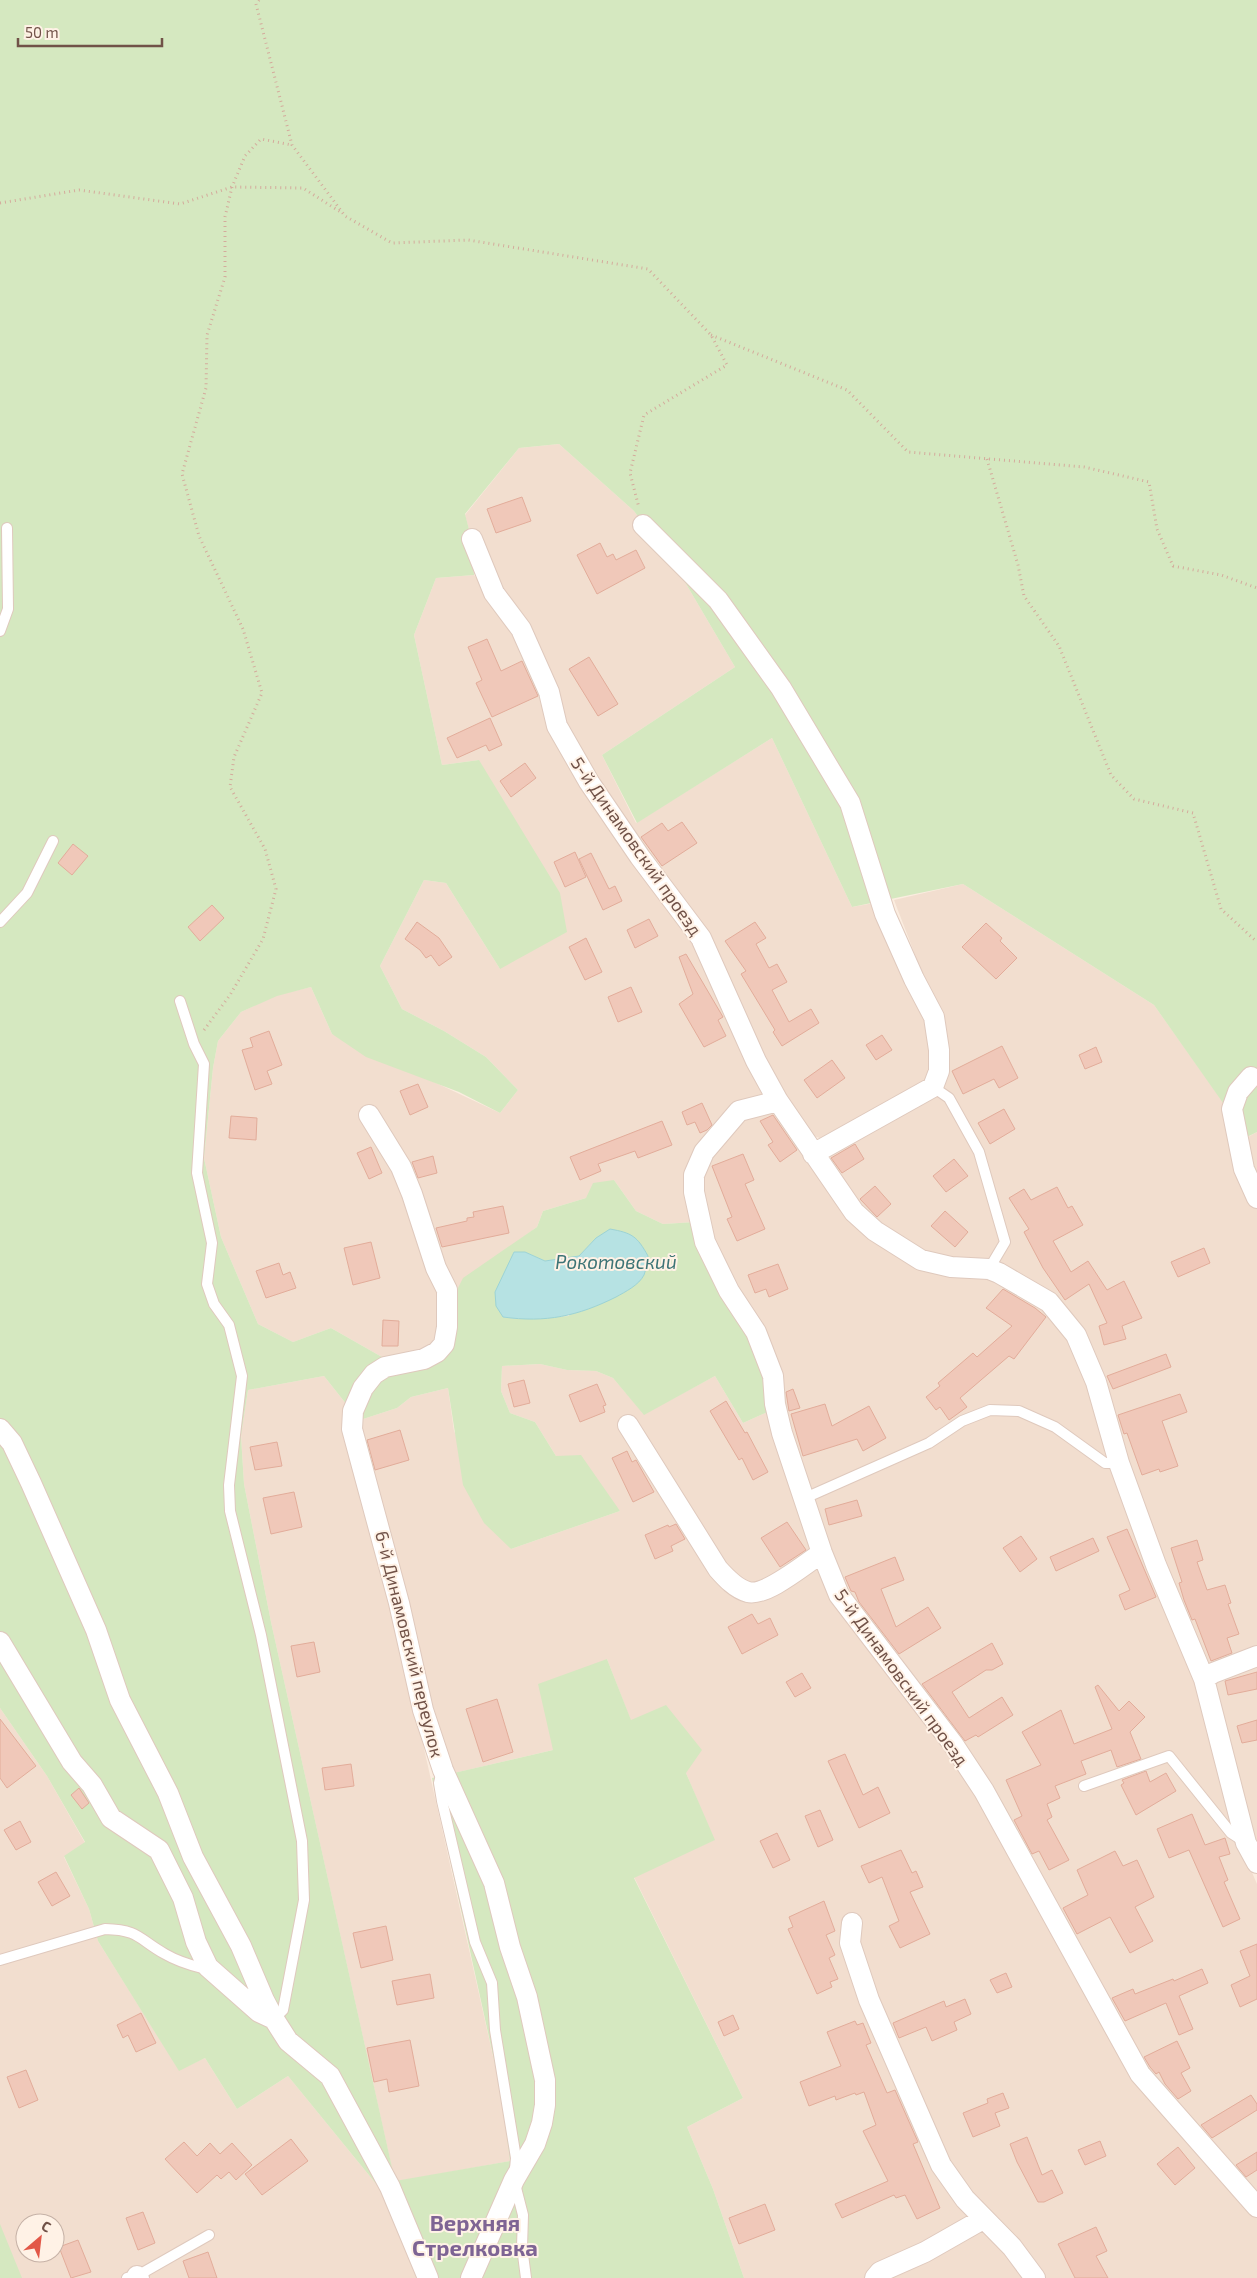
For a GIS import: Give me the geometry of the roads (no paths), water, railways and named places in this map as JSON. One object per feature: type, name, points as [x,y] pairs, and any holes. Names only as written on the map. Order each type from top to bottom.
[{"type":"street","points":[[643,525],[718,600],[781,688],[850,803],[885,914],[914,979],[934,1017],[939,1050],[939,1070],[933,1087],[813,1154]]},
{"type":"street","name":"5-й Динамовский проезд","points":[[472,539],[494,593],[521,629],[549,692],[557,726],[589,782],[640,856],[701,938],[756,1062],[778,1101],[854,1212],[875,1231],[921,1260],[951,1267],[989,1268],[1049,1302],[1076,1335],[1096,1382],[1119,1463],[1156,1565],[1204,1679],[1246,1843],[1257,1863]]},
{"type":"street","points":[[1254,1075],[1238,1092],[1232,1109],[1244,1169],[1257,1198]]},
{"type":"street","name":"5-й Динамовский проезд","points":[[778,1101],[739,1111],[704,1152],[694,1176],[694,1192],[705,1242],[729,1291],[756,1332],[773,1376],[775,1404],[780,1426],[822,1553],[839,1595],[953,1744],[984,1791],[1140,2074],[1257,2207]]},
{"type":"street","name":"6-й Динамовский переулок","points":[[369,1115],[400,1167],[412,1194],[436,1268],[447,1290],[447,1327],[444,1344],[437,1352],[424,1359],[385,1367],[374,1374],[363,1388],[353,1410],[352,1429],[400,1603],[423,1710],[443,1770],[494,1883],[510,1947],[527,1997],[545,2080],[545,2105],[542,2123],[534,2144],[514,2180],[471,2278]]},
{"type":"street","points":[[628,1425],[718,1569],[729,1582],[748,1592],[762,1592],[822,1553]]},
{"type":"street","points":[[0,1429],[12,1443],[27,1475],[96,1630],[120,1700],[168,1793],[193,1857],[241,1946],[264,2000],[288,2041],[330,2076],[390,2187],[428,2278]]},
{"type":"street","points":[[0,1642],[72,1762],[92,1785],[111,1818],[159,1850],[183,1898],[196,1942],[208,1967],[259,2012],[274,2019]]},
{"type":"street","points":[[1204,1679],[1213,1673],[1257,1656]]},
{"type":"street","points":[[852,1924],[850,1943],[869,2000],[941,2165],[965,2199],[1012,2247],[1035,2278]]},
{"type":"street","points":[[875,2278],[880,2272],[933,2248],[983,2219]]},
{"type":"lane","points":[[0,631],[8,609],[7,528]]},
{"type":"lane","points":[[0,922],[27,892],[53,841]]},
{"type":"lane","points":[[180,1001],[194,1044],[204,1064],[197,1173],[212,1243],[207,1284],[214,1304],[229,1326],[242,1376],[229,1485],[230,1511],[262,1635],[302,1841],[304,1900],[283,2010],[274,2019]]},
{"type":"lane","points":[[933,1087],[949,1098],[979,1152],[1005,1242],[989,1268]]},
{"type":"lane","points":[[805,1498],[929,1443],[962,1420],[990,1410],[1019,1411],[1055,1427],[1105,1463],[1119,1463]]},
{"type":"lane","points":[[1084,1786],[1169,1756],[1232,1833],[1246,1843]]},
{"type":"lane","points":[[443,1770],[439,1783],[442,1801],[475,1942],[492,1983],[496,2030],[516,2158],[514,2180],[522,2215],[522,2247],[526,2278]]},
{"type":"lane","points":[[0,1960],[105,1929],[122,1930],[140,1936],[165,1954],[197,1967],[208,1967]]},
{"type":"lane","points":[[134,2277],[209,2236]]},
{"type":"water","name":"Рокотовский","points":[[610,1229],[633,1236],[641,1244],[648,1256],[644,1275],[635,1285],[602,1304],[575,1313],[533,1319],[503,1317],[496,1306],[495,1292],[514,1252],[525,1252],[545,1261],[579,1256],[596,1238]]},
{"type":"district","name":"Верхняя Стрелковка","points":[[475,2234]]}]
